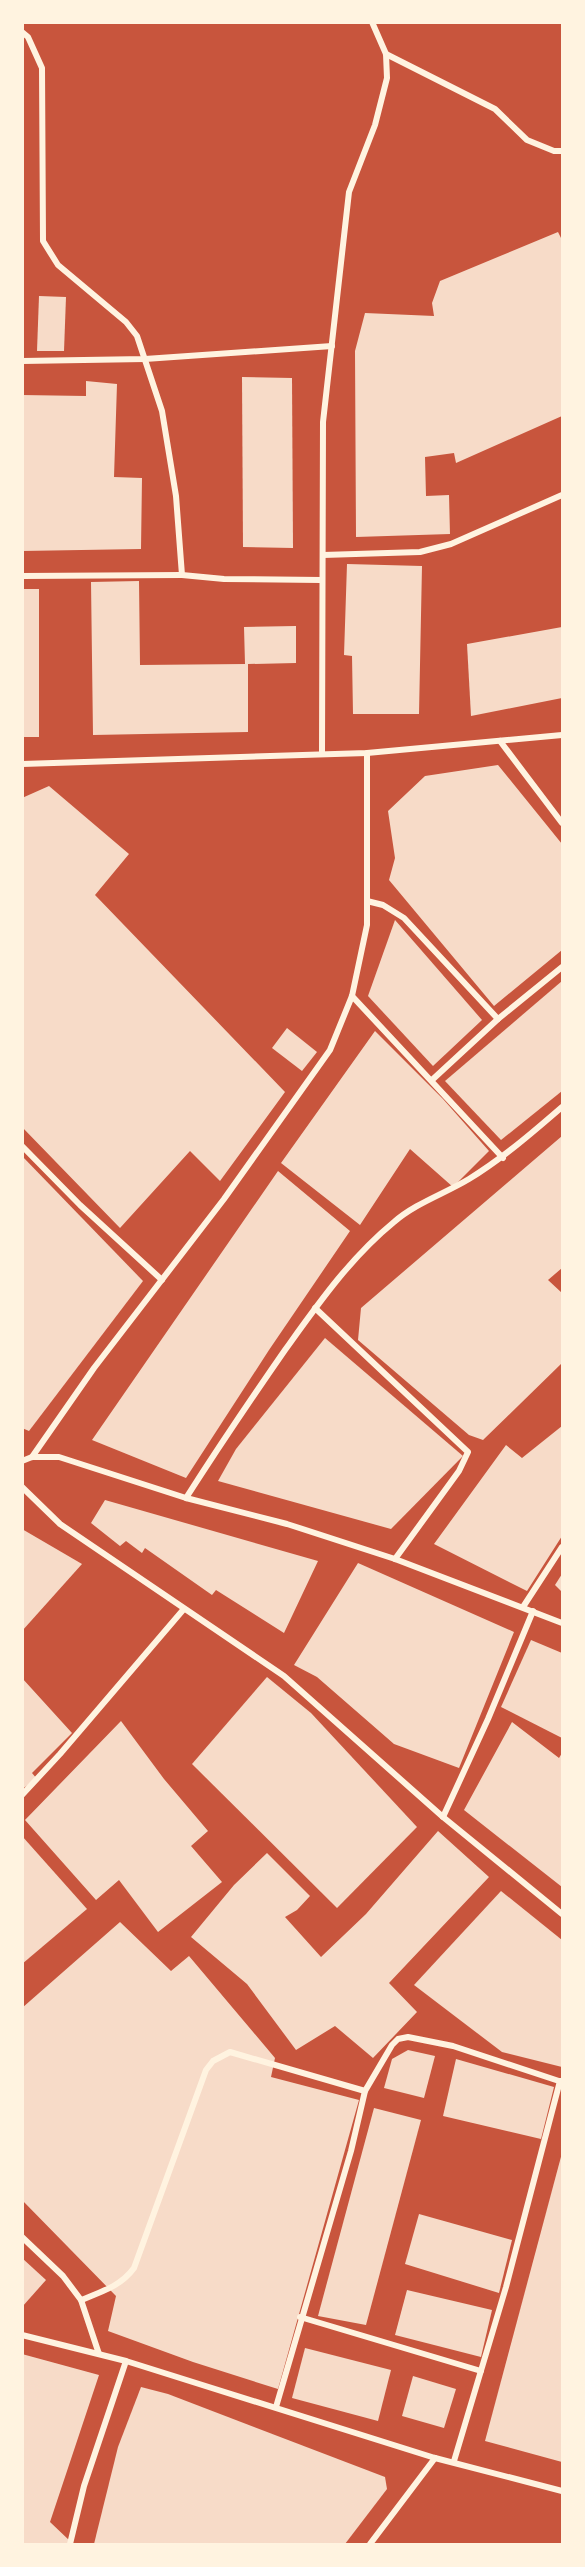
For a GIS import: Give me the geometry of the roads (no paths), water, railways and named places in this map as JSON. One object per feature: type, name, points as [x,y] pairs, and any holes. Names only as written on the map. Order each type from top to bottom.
[{"type":"street","points":[[322,754],[323,422],[350,192],[375,125],[387,78],[386,54],[372,22]]},
{"type":"street","points":[[22,32],[28,37],[42,68],[43,241],[58,265],[126,322],[137,336],[162,411],[177,496],[182,575]]},
{"type":"street","points":[[386,54],[495,109],[526,140],[554,151],[562,151]]},
{"type":"street","points":[[22,361],[145,359],[332,346]]},
{"type":"street","points":[[323,555],[420,552],[451,544],[562,495]]},
{"type":"street","points":[[22,576],[182,575],[224,579],[321,580]]},
{"type":"street","points":[[22,764],[367,753],[562,735]]},
{"type":"street","points":[[500,741],[562,823]]},
{"type":"street","points":[[32,1457],[94,1368],[304,1089],[330,1050],[352,996],[367,925],[367,753]]},
{"type":"street","points":[[367,901],[383,905],[404,918],[498,1019]]},
{"type":"street","points":[[432,1080],[498,1019],[562,967]]},
{"type":"street","points":[[352,996],[503,1158]]},
{"type":"street","points":[[186,1498],[227,1433],[315,1308],[349,1264],[394,1221],[410,1209],[446,1192],[503,1158],[562,1107]]},
{"type":"street","points":[[22,1146],[80,1205],[162,1280]]},
{"type":"street","points":[[315,1308],[468,1452],[459,1471],[395,1559]]},
{"type":"street","points":[[22,1461],[32,1457],[59,1457],[186,1498],[287,1524],[395,1559],[562,1623]]},
{"type":"street","points":[[22,1487],[60,1524],[183,1610],[284,1676],[442,1817],[562,1914]]},
{"type":"street","points":[[523,1607],[562,1547]]},
{"type":"street","points":[[22,1795],[183,1610]]},
{"type":"street","points":[[442,1817],[488,1719],[533,1611]]},
{"type":"street","points":[[276,2407],[300,2317],[351,2151],[365,2091],[392,2045],[398,2039],[408,2037],[453,2046],[561,2081],[506,2287],[454,2461]]},
{"type":"street","points":[[81,2300],[114,2286],[127,2278],[134,2268],[206,2070],[213,2061],[230,2052],[365,2091]]},
{"type":"street","points":[[22,2237],[63,2276],[81,2300],[99,2354]]},
{"type":"street","points":[[300,2317],[481,2371]]},
{"type":"street","points":[[22,2335],[126,2361],[435,2458],[454,2461],[562,2491]]},
{"type":"street","points":[[70,2544],[84,2486],[126,2361]]},
{"type":"street","points":[[370,2544],[435,2458]]}]
